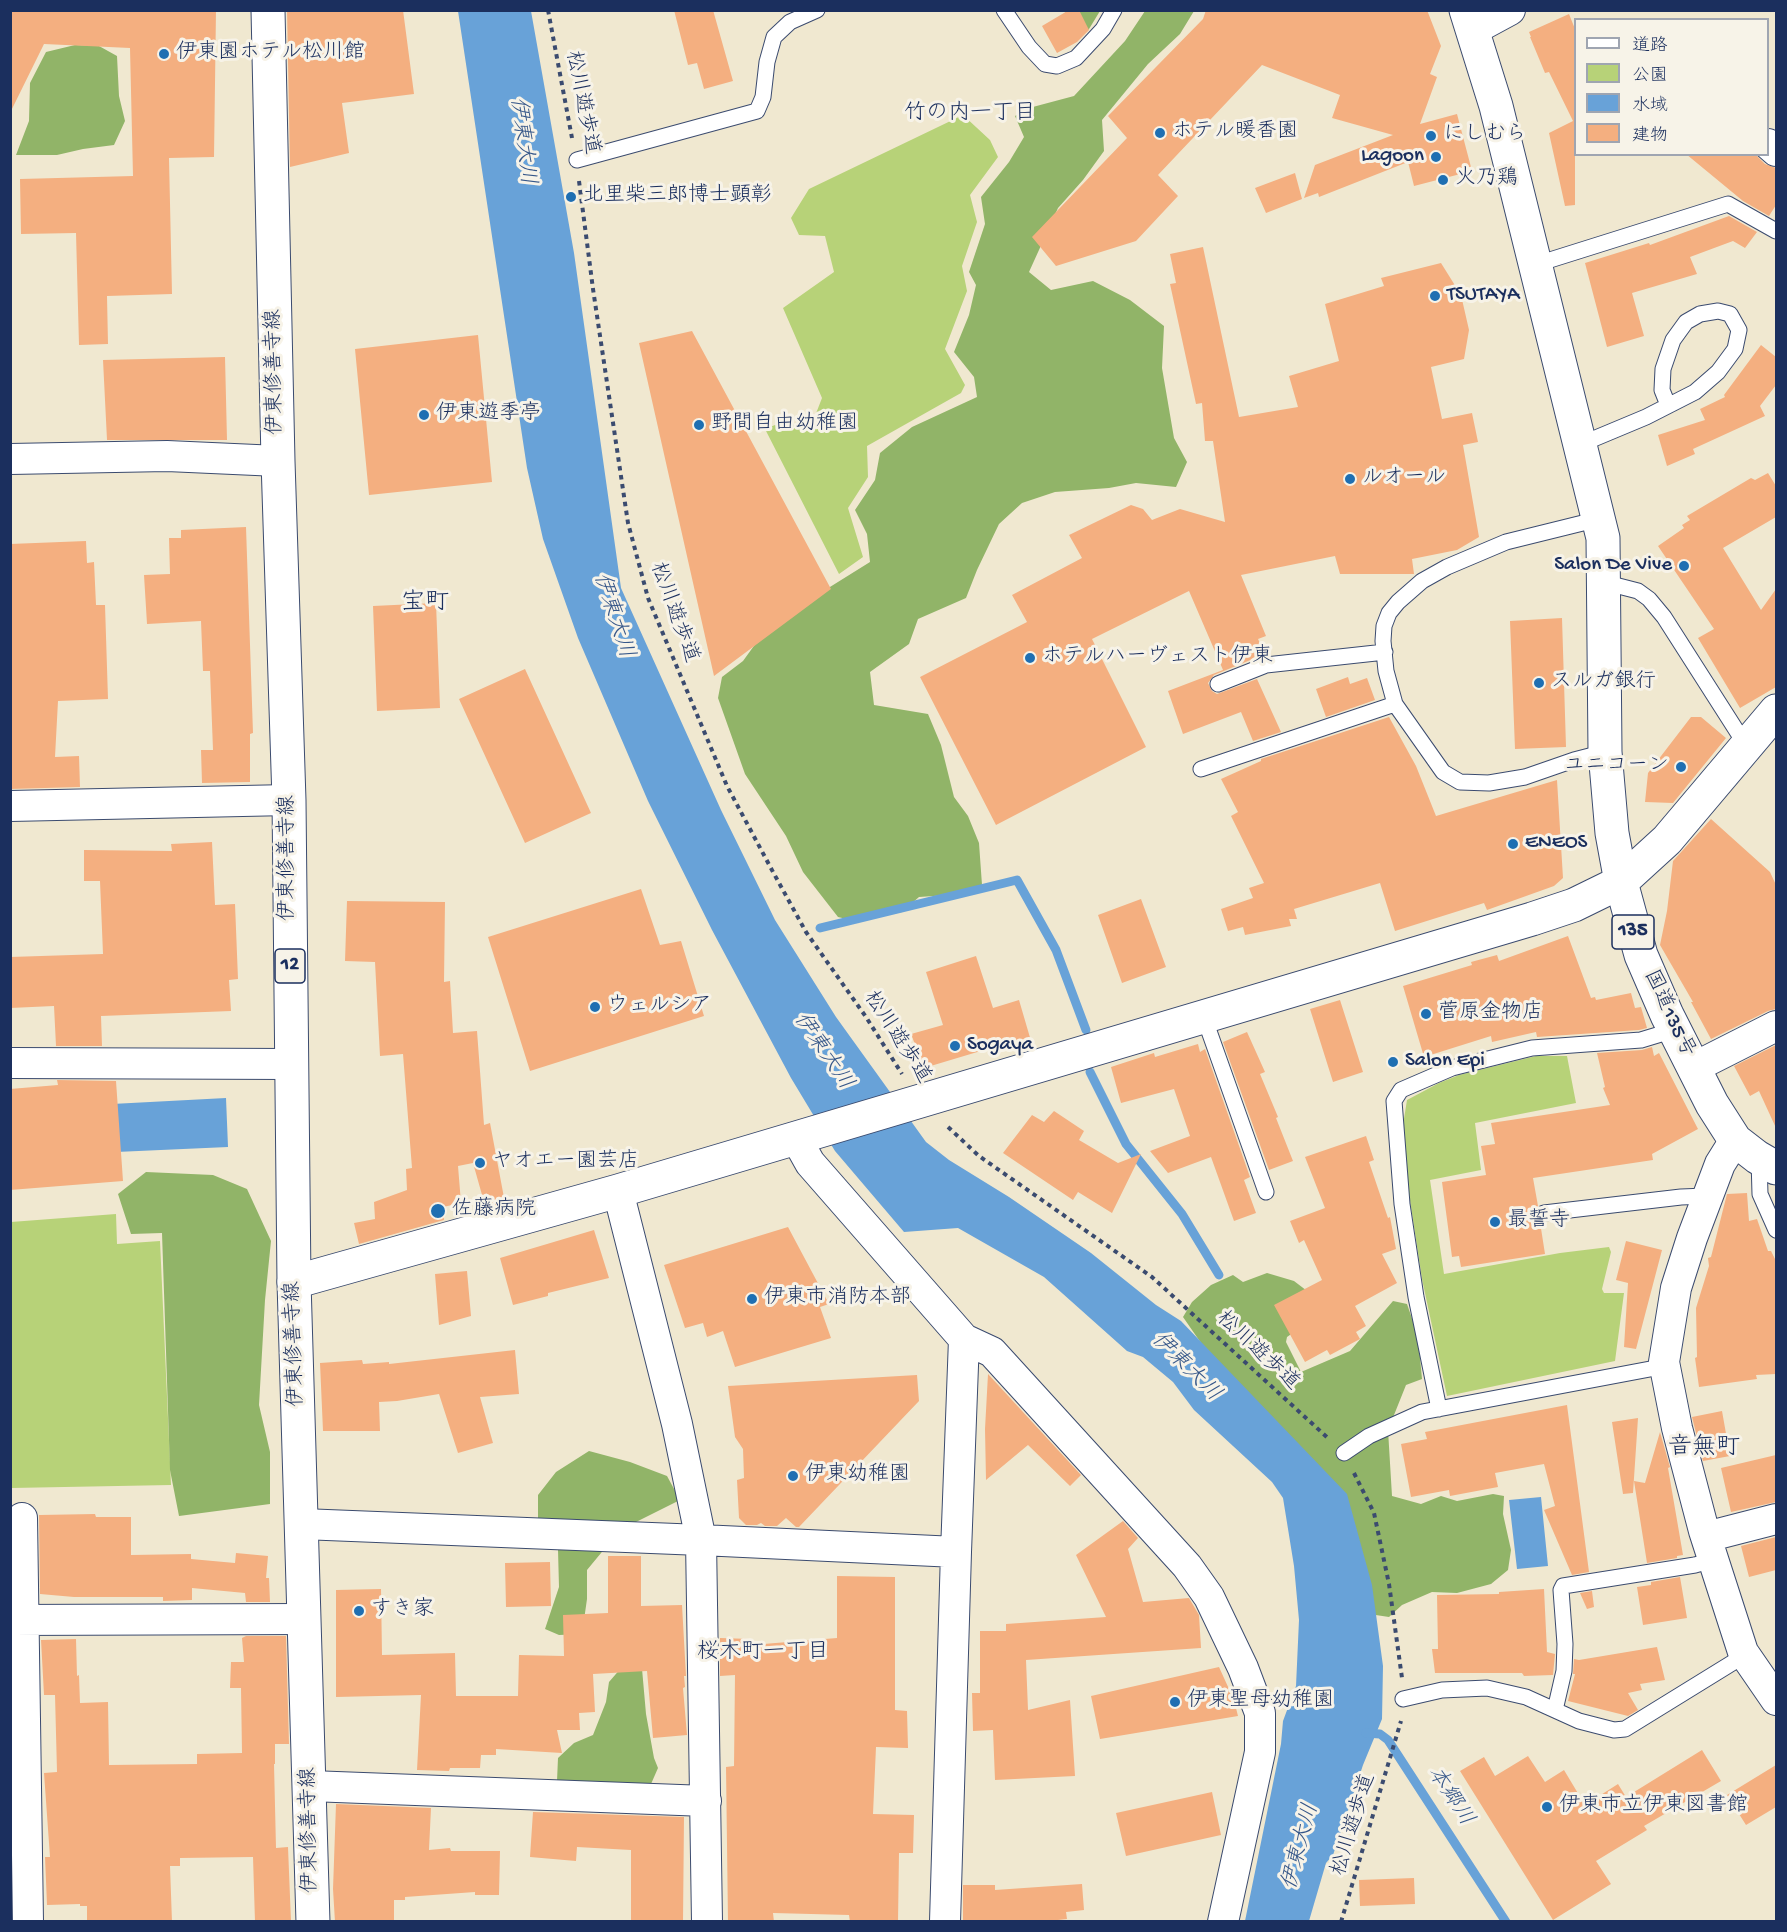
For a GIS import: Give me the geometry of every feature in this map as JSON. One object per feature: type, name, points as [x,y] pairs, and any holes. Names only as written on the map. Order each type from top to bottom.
[{"type":"main road","name":"伊東修善寺線","points":[[268,10],[278,461],[289,800],[294,1282],[313,1922]]},
{"type":"main road","name":"国道135号","points":[[1470,20],[1496,106],[1603,538],[1605,752],[1612,833],[1634,934],[1674,1030],[1723,1122],[1757,1155]]},
{"type":"main road","points":[[294,1282],[618,1191],[1574,905],[1621,882],[1667,840],[1776,711]]},
{"type":"street","points":[[1470,20],[1510,10]]},
{"type":"street","points":[[10,459],[167,456],[278,461]]},
{"type":"street","points":[[10,806],[289,800]]},
{"type":"street","points":[[1693,1068],[1776,1026]]},
{"type":"street","points":[[10,1063],[290,1064]]},
{"type":"street","points":[[803,1135],[810,1162],[964,1339],[992,1352],[1187,1566],[1209,1597],[1243,1668],[1260,1713],[1260,1752],[1223,1922]]},
{"type":"street","points":[[1757,1155],[1720,1164],[1676,1288],[1665,1366],[1677,1428],[1710,1549],[1746,1655],[1776,1700]]},
{"type":"street","points":[[618,1191],[677,1424],[701,1539],[707,1922]]},
{"type":"street","points":[[945,1922],[964,1339]]},
{"type":"street","points":[[22,1518],[17,1620],[18,1786],[28,1922]]},
{"type":"street","points":[[1710,1549],[1776,1519]]},
{"type":"street","points":[[302,1524],[701,1539],[956,1552]]},
{"type":"street","points":[[17,1620],[305,1619]]},
{"type":"street","points":[[309,1786],[706,1801]]},
{"type":"lane","points":[[577,160],[756,111],[763,97],[767,62],[774,37],[790,22],[817,10]]},
{"type":"lane","points":[[1004,10],[1029,47],[1045,64],[1057,66],[1076,58],[1103,29],[1114,10]]},
{"type":"lane","points":[[1534,265],[1728,204],[1776,230]]},
{"type":"lane","points":[[1579,445],[1668,405],[1695,392],[1719,372],[1735,349],[1739,330],[1730,314],[1718,310],[1700,314],[1686,322],[1673,339],[1663,369],[1662,390],[1668,405]]},
{"type":"lane","points":[[1599,519],[1506,543],[1447,567],[1422,580],[1398,602],[1389,613],[1384,626],[1386,671],[1395,704],[1443,772],[1460,782],[1489,783],[1525,777],[1605,752]]},
{"type":"lane","points":[[1603,582],[1638,591],[1649,599],[1665,618],[1747,747]]},
{"type":"lane","points":[[1218,684],[1266,665],[1385,652]]},
{"type":"lane","points":[[1201,769],[1395,704]]},
{"type":"lane","points":[[1204,1017],[1266,1192]]},
{"type":"lane","points":[[1439,1409],[1416,1297],[1402,1204],[1394,1101],[1401,1090],[1452,1068],[1532,1048],[1641,1040],[1674,1030]]},
{"type":"lane","points":[[1757,1155],[1760,1194],[1776,1230]]},
{"type":"lane","points":[[1544,1213],[1681,1197],[1707,1197]]},
{"type":"lane","points":[[1344,1453],[1369,1436],[1422,1412],[1665,1366]]},
{"type":"lane","points":[[1555,1710],[1564,1671],[1565,1644],[1561,1590],[1563,1586],[1684,1567],[1710,1549]]},
{"type":"lane","points":[[1403,1699],[1442,1690],[1487,1688],[1526,1697],[1579,1721],[1614,1730],[1625,1729],[1746,1655]]},
{"type":"path","name":"松川遊歩道","points":[[548,10],[577,160],[593,289],[628,523],[648,598],[727,786],[773,872],[806,932],[866,1017],[912,1102],[979,1156],[1152,1277],[1344,1453],[1374,1513],[1389,1584],[1402,1672],[1403,1711],[1341,1922]]},
{"type":"green space","points":[[1067,11],[1100,11],[1089,29],[1079,39],[1048,30]]},
{"type":"green space","points":[[1145,11],[1194,11],[1180,34],[1148,64],[1102,120],[1104,151],[1083,180],[1058,208],[1029,272],[1051,290],[1093,281],[1130,300],[1164,326],[1162,368],[1174,438],[1187,462],[1176,487],[1136,483],[1109,488],[1055,492],[1022,503],[999,524],[966,598],[918,619],[909,644],[870,672],[874,705],[928,714],[941,745],[954,797],[968,816],[979,843],[982,885],[963,894],[919,897],[902,912],[855,921],[838,917],[803,872],[786,836],[745,774],[718,698],[722,677],[743,661],[769,625],[870,562],[867,534],[855,510],[875,480],[880,453],[912,427],[977,397],[974,377],[954,352],[969,315],[976,285],[969,272],[985,224],[981,197],[1009,162],[1024,137],[1015,116],[1029,108],[1074,96],[1125,41]]},
{"type":"green space","points":[[75,45],[99,46],[117,56],[119,96],[125,121],[114,145],[57,155],[16,155],[29,121],[30,83],[46,52]]},
{"type":"green space","points":[[963,115],[990,140],[998,157],[970,195],[977,222],[962,266],[967,291],[945,349],[965,385],[961,393],[867,446],[868,477],[848,508],[863,557],[839,574],[765,429],[775,425],[784,428],[815,416],[822,398],[783,308],[834,272],[825,236],[799,235],[791,218],[809,189]]},
{"type":"green space","points":[[1536,1056],[1567,1056],[1576,1103],[1475,1123],[1481,1170],[1430,1180],[1444,1274],[1560,1253],[1609,1247],[1611,1252],[1602,1289],[1604,1293],[1624,1293],[1615,1361],[1447,1396],[1422,1279],[1409,1194],[1403,1125],[1407,1100],[1459,1075]]},
{"type":"green space","points":[[146,1172],[213,1175],[247,1189],[271,1241],[259,1405],[270,1452],[270,1504],[179,1516],[170,1470],[162,1233],[131,1234],[118,1194]]},
{"type":"green space","points":[[116,1214],[117,1244],[160,1241],[171,1485],[11,1488],[11,1222]]},
{"type":"green space","points":[[1267,1273],[1294,1281],[1315,1297],[1314,1318],[1287,1337],[1286,1342],[1301,1372],[1350,1351],[1393,1301],[1407,1304],[1418,1336],[1422,1379],[1406,1385],[1388,1430],[1392,1496],[1421,1504],[1441,1496],[1457,1501],[1493,1494],[1504,1496],[1503,1514],[1511,1550],[1508,1570],[1491,1584],[1457,1593],[1432,1592],[1402,1605],[1389,1617],[1369,1614],[1219,1369],[1183,1317],[1192,1302],[1211,1285],[1233,1275],[1243,1282]]},
{"type":"green space","points":[[589,1451],[630,1462],[667,1476],[680,1500],[620,1530],[587,1570],[587,1599],[582,1634],[559,1635],[545,1629],[559,1587],[558,1550],[538,1527],[538,1495],[556,1472]]},
{"type":"green space","points":[[640,1646],[646,1714],[658,1768],[651,1784],[557,1781],[558,1758],[574,1743],[593,1735],[606,1702],[609,1682]]},
{"type":"water","name":"伊東大川","points":[[458,11],[531,11],[574,253],[621,588],[721,810],[775,920],[836,1017],[926,1142],[949,1160],[1009,1197],[1091,1253],[1156,1305],[1181,1321],[1347,1494],[1372,1585],[1383,1666],[1382,1719],[1363,1765],[1333,1855],[1326,1863],[1309,1921],[1245,1921],[1281,1744],[1283,1721],[1296,1686],[1299,1620],[1294,1566],[1283,1498],[1272,1482],[1194,1410],[1173,1382],[1143,1357],[1127,1351],[1044,1277],[958,1228],[904,1232],[835,1151],[791,1078],[712,930],[648,801],[578,638],[543,539],[527,468]]},
{"type":"water","points":[[226,1098],[228,1147],[116,1152],[112,1104]]},
{"type":"water","points":[[1541,1497],[1548,1566],[1517,1569],[1509,1500]]},
{"type":"building","points":[[10,10],[216,10],[214,157],[169,158],[172,294],[107,296],[108,344],[79,345],[76,233],[21,234],[20,179],[133,176],[130,48],[44,44],[10,113]]},
{"type":"building","points":[[287,10],[403,10],[414,94],[342,103],[349,153],[290,167]]},
{"type":"building","points":[[674,10],[713,10],[733,81],[704,89],[697,63],[688,65]]},
{"type":"building","points":[[1069,10],[1079,10],[1089,30],[1077,42],[1057,53],[1042,26]]},
{"type":"building","name":"ホテル暖香園","points":[[1206,10],[1427,10],[1441,46],[1430,74],[1437,77],[1420,124],[1457,114],[1472,171],[1414,186],[1408,162],[1319,197],[1318,193],[1304,198],[1315,165],[1393,135],[1332,118],[1340,95],[1262,65],[1158,175],[1178,196],[1136,241],[1056,266],[1032,237],[1127,138],[1108,116],[1203,19]]},
{"type":"building","points":[[1569,14],[1574,26],[1575,205],[1565,206],[1549,133],[1573,121],[1549,72],[1545,73],[1529,32]]},
{"type":"building","points":[[1688,156],[1757,156],[1765,164],[1776,168],[1776,205],[1769,216],[1743,201]]},
{"type":"building","points":[[1295,173],[1302,199],[1266,213],[1255,188]]},
{"type":"building","points":[[1729,216],[1757,232],[1745,248],[1733,241],[1690,257],[1697,274],[1632,293],[1644,336],[1607,347],[1585,263],[1649,243],[1650,245]]},
{"type":"building","points":[[1203,247],[1239,417],[1298,407],[1289,376],[1339,361],[1325,304],[1384,286],[1381,278],[1441,263],[1461,295],[1469,330],[1464,359],[1431,367],[1442,419],[1472,413],[1478,442],[1463,445],[1479,537],[1457,550],[1412,559],[1414,574],[1340,574],[1335,556],[1241,575],[1266,636],[1258,639],[1265,654],[1214,675],[1208,683],[1212,691],[1217,694],[1257,679],[1281,732],[1253,741],[1241,712],[1183,734],[1168,691],[1223,670],[1189,591],[1092,639],[1146,747],[996,825],[920,677],[1027,622],[1012,595],[1082,558],[1069,535],[1131,505],[1143,509],[1152,520],[1180,509],[1225,522],[1213,441],[1205,441],[1202,403],[1196,404],[1170,284],[1176,283],[1170,254]]},
{"type":"building","points":[[692,331],[831,589],[714,676],[639,343]]},
{"type":"building","name":"伊東遊季亭","points":[[478,335],[492,482],[369,495],[355,349]]},
{"type":"building","points":[[1761,345],[1776,357],[1776,385],[1760,406],[1765,416],[1693,449],[1695,454],[1667,466],[1658,435],[1705,420],[1700,409],[1725,397],[1724,395]]},
{"type":"building","points":[[225,357],[227,440],[107,440],[103,360]]},
{"type":"building","points":[[1768,473],[1776,486],[1776,517],[1723,548],[1761,610],[1776,589],[1776,687],[1740,708],[1698,638],[1714,629],[1658,546],[1684,528],[1682,525],[1690,520],[1687,516],[1751,478],[1755,480]]},
{"type":"building","points":[[246,527],[253,733],[250,734],[250,782],[202,783],[201,750],[213,750],[210,671],[203,671],[201,621],[147,624],[144,575],[170,574],[169,538],[181,538],[181,530]]},
{"type":"building","points":[[86,541],[87,563],[94,562],[96,605],[105,605],[108,699],[58,701],[55,757],[79,756],[80,787],[10,789],[10,544]]},
{"type":"building","points":[[436,603],[440,708],[377,711],[373,606]]},
{"type":"building","points":[[1562,618],[1566,747],[1515,749],[1510,621]]},
{"type":"building","points":[[525,669],[591,813],[525,843],[459,699]]},
{"type":"building","points":[[1348,677],[1350,684],[1367,678],[1375,700],[1326,717],[1316,689]]},
{"type":"building","points":[[1389,717],[1416,766],[1436,816],[1557,780],[1563,878],[1554,886],[1487,910],[1484,903],[1395,931],[1380,883],[1294,909],[1297,919],[1289,919],[1291,926],[1245,935],[1243,927],[1228,931],[1221,909],[1253,898],[1249,888],[1264,883],[1231,816],[1238,812],[1221,779],[1261,759]]},
{"type":"building","points":[[1691,717],[1701,717],[1726,738],[1673,803],[1645,802],[1648,773]]},
{"type":"building","points":[[1711,819],[1770,872],[1776,885],[1776,1009],[1711,1039],[1691,1002],[1693,1002],[1660,945],[1673,861]]},
{"type":"building","points":[[212,842],[215,905],[235,904],[238,979],[229,980],[231,1011],[101,1016],[102,1046],[56,1046],[54,1006],[10,1008],[10,957],[103,954],[100,881],[84,881],[84,850],[172,851],[171,844]]},
{"type":"building","points":[[641,889],[660,945],[681,941],[704,1016],[530,1071],[488,937]]},
{"type":"building","points":[[1141,899],[1166,967],[1122,983],[1098,915]]},
{"type":"building","points":[[347,901],[445,902],[444,982],[450,981],[453,1033],[477,1031],[484,1125],[490,1123],[505,1203],[486,1209],[473,1163],[458,1166],[461,1203],[443,1207],[444,1220],[359,1244],[354,1223],[375,1219],[374,1202],[407,1190],[406,1169],[412,1168],[403,1054],[380,1056],[375,962],[345,961]]},
{"type":"building","points":[[1568,936],[1591,998],[1595,997],[1596,1000],[1631,993],[1635,1008],[1641,1007],[1647,1028],[1537,1037],[1536,1032],[1492,1042],[1491,1036],[1424,1057],[1403,986],[1497,955],[1499,961]]},
{"type":"building","points":[[976,956],[993,1008],[1019,1000],[1031,1041],[995,1051],[994,1047],[924,1068],[911,1034],[943,1025],[926,972]]},
{"type":"building","points":[[1340,1000],[1363,1072],[1333,1082],[1310,1009]]},
{"type":"building","points":[[1247,1032],[1265,1072],[1260,1074],[1293,1161],[1269,1170],[1223,1042]]},
{"type":"building","points":[[1198,1044],[1200,1052],[1205,1049],[1250,1177],[1244,1180],[1256,1213],[1234,1221],[1211,1157],[1168,1173],[1150,1151],[1190,1136],[1174,1089],[1121,1103],[1111,1067],[1154,1053],[1155,1057]]},
{"type":"building","points":[[1776,1045],[1776,1128],[1759,1091],[1750,1096],[1734,1066]]},
{"type":"building","points":[[1652,1047],[1654,1056],[1659,1053],[1698,1129],[1652,1154],[1653,1160],[1533,1178],[1538,1206],[1534,1215],[1540,1222],[1545,1254],[1461,1267],[1459,1256],[1452,1257],[1442,1182],[1486,1175],[1481,1146],[1495,1144],[1491,1123],[1610,1105],[1603,1088],[1605,1087],[1597,1053],[1642,1050]]},
{"type":"building","points":[[57,1080],[116,1081],[123,1181],[10,1190],[10,1089],[58,1085]]},
{"type":"building","points":[[1054,1111],[1084,1131],[1079,1140],[1118,1163],[1141,1154],[1112,1213],[1078,1192],[1073,1200],[1003,1153],[1032,1115],[1044,1122]]},
{"type":"building","points":[[1366,1136],[1374,1160],[1369,1162],[1388,1218],[1390,1217],[1396,1249],[1382,1254],[1397,1283],[1355,1306],[1366,1326],[1356,1332],[1360,1339],[1330,1355],[1327,1350],[1305,1362],[1274,1305],[1322,1280],[1304,1240],[1299,1243],[1290,1221],[1325,1208],[1305,1157]]},
{"type":"building","points":[[1747,1193],[1749,1221],[1757,1219],[1768,1251],[1771,1251],[1776,1261],[1776,1374],[1756,1375],[1757,1379],[1699,1387],[1695,1358],[1697,1357],[1696,1308],[1709,1266],[1708,1258],[1711,1257],[1727,1194]]},
{"type":"building","points":[[788,1227],[829,1304],[820,1307],[831,1338],[735,1367],[723,1331],[707,1337],[703,1323],[685,1328],[664,1265]]},
{"type":"building","points":[[594,1230],[609,1278],[548,1293],[548,1296],[513,1305],[500,1258]]},
{"type":"building","points":[[1626,1241],[1662,1250],[1636,1349],[1624,1347],[1628,1283],[1616,1280]]},
{"type":"building","points":[[467,1271],[471,1316],[439,1325],[435,1274]]},
{"type":"building","points":[[515,1350],[519,1394],[480,1397],[493,1443],[458,1453],[439,1394],[379,1402],[380,1431],[323,1431],[320,1363],[362,1360],[363,1364],[389,1362],[389,1364]]},
{"type":"building","points":[[988,1374],[1081,1475],[1070,1486],[1028,1445],[986,1480],[985,1429]]},
{"type":"building","points":[[917,1375],[919,1401],[799,1527],[786,1518],[777,1526],[765,1526],[761,1523],[746,1525],[739,1518],[737,1480],[744,1478],[743,1449],[735,1437],[728,1386]]},
{"type":"building","points":[[1567,1405],[1589,1572],[1572,1575],[1544,1510],[1555,1506],[1544,1464],[1495,1473],[1498,1487],[1450,1496],[1449,1490],[1411,1497],[1401,1444],[1427,1439],[1425,1432]]},
{"type":"building","points":[[1722,1411],[1730,1456],[1703,1461],[1692,1417]]},
{"type":"building","points":[[1638,1418],[1633,1493],[1623,1494],[1612,1422]]},
{"type":"building","points":[[1660,1432],[1670,1467],[1668,1468],[1683,1555],[1647,1563],[1634,1481],[1645,1483]]},
{"type":"building","points":[[1776,1455],[1776,1502],[1731,1512],[1721,1468]]},
{"type":"building","points":[[95,1514],[96,1517],[131,1517],[131,1555],[191,1554],[191,1559],[235,1563],[236,1553],[268,1556],[266,1578],[269,1578],[270,1602],[246,1602],[245,1593],[192,1588],[192,1600],[163,1601],[163,1597],[74,1597],[40,1594],[39,1515]]},
{"type":"building","points":[[1123,1521],[1138,1538],[1128,1549],[1143,1602],[1189,1598],[1199,1615],[1201,1648],[1026,1660],[1028,1710],[1070,1700],[1075,1776],[995,1780],[993,1730],[973,1731],[972,1693],[980,1693],[980,1631],[1006,1631],[1006,1624],[1106,1617],[1076,1555]]},
{"type":"building","points":[[1776,1537],[1776,1570],[1749,1577],[1741,1546]]},
{"type":"building","points":[[608,1556],[641,1556],[641,1606],[682,1605],[686,1676],[684,1676],[685,1687],[683,1688],[687,1735],[653,1738],[647,1671],[593,1674],[595,1712],[579,1713],[580,1730],[557,1730],[562,1753],[496,1749],[496,1755],[481,1755],[480,1768],[450,1768],[449,1771],[417,1770],[421,1695],[336,1697],[336,1590],[381,1589],[382,1655],[455,1653],[456,1696],[518,1696],[519,1655],[564,1656],[563,1615],[608,1613]]},
{"type":"building","points":[[550,1562],[551,1606],[506,1607],[505,1563]]},
{"type":"building","points":[[837,1576],[895,1577],[895,1710],[907,1711],[908,1748],[876,1747],[873,1814],[914,1815],[913,1853],[899,1853],[898,1922],[850,1922],[849,1915],[773,1913],[774,1922],[728,1922],[726,1767],[734,1766],[735,1675],[720,1676],[720,1638],[751,1639],[751,1645],[837,1638]]},
{"type":"building","points":[[1680,1577],[1687,1618],[1643,1625],[1637,1587]]},
{"type":"building","points":[[1544,1589],[1547,1652],[1555,1654],[1553,1675],[1435,1673],[1432,1649],[1438,1649],[1437,1595],[1499,1594],[1499,1592]]},
{"type":"building","points":[[1592,1591],[1594,1607],[1587,1609],[1580,1593]]},
{"type":"building","points":[[246,1636],[286,1636],[289,1744],[275,1744],[274,1764],[276,1848],[288,1847],[291,1922],[255,1922],[253,1857],[180,1858],[180,1866],[170,1866],[172,1922],[87,1922],[87,1906],[80,1906],[80,1904],[47,1905],[45,1857],[50,1857],[44,1773],[57,1772],[55,1695],[44,1695],[41,1640],[76,1639],[80,1703],[108,1702],[109,1765],[197,1764],[197,1754],[242,1753],[241,1688],[230,1688],[231,1662],[244,1662],[242,1638]]},
{"type":"building","points":[[1657,1647],[1665,1680],[1640,1684],[1642,1690],[1628,1693],[1638,1710],[1628,1716],[1568,1701],[1575,1674],[1573,1674],[1574,1659]]},
{"type":"building","points":[[1219,1667],[1234,1700],[1238,1716],[1100,1739],[1091,1696]]},
{"type":"building","points":[[1702,1750],[1721,1781],[1644,1826],[1647,1830],[1596,1861],[1611,1884],[1553,1920],[1460,1771],[1484,1757],[1495,1776],[1528,1756],[1545,1782],[1564,1770],[1585,1805],[1618,1784],[1626,1797]]},
{"type":"building","points":[[1776,1765],[1776,1807],[1746,1825],[1727,1795]]},
{"type":"building","points":[[1212,1792],[1221,1835],[1126,1856],[1116,1813]]},
{"type":"building","points":[[336,1804],[431,1808],[429,1850],[450,1848],[451,1851],[500,1851],[499,1895],[475,1895],[475,1892],[405,1897],[405,1900],[394,1900],[394,1922],[335,1922],[333,1889]]},
{"type":"building","points":[[533,1812],[684,1817],[683,1922],[631,1922],[631,1850],[577,1847],[576,1861],[530,1857]]},
{"type":"building","points":[[1414,1878],[1415,1904],[1360,1906],[1359,1880]]},
{"type":"building","points":[[1082,1884],[1084,1910],[1066,1912],[1067,1919],[1040,1922],[963,1922],[963,1885],[995,1885],[995,1890]]},
{"type":"waterway","points":[[820,928],[1017,880],[1056,950],[1086,1030]]},
{"type":"waterway","points":[[1090,1072],[1126,1144],[1182,1214],[1219,1275]]},
{"type":"waterway","name":"本郷川","points":[[1366,1733],[1380,1734],[1388,1740],[1506,1922]]},
{"type":"place","name":"伊東園ホテル松川館","points":[[164,54]]},
{"type":"place","name":"ホテル暖香園","points":[[1160,133]]},
{"type":"place","name":"にしむら","points":[[1431,136]]},
{"type":"place","name":"Lagoon","points":[[1436,157]]},
{"type":"place","name":"火乃鶏","points":[[1443,180]]},
{"type":"place","name":"北里柴三郎博士顕彰","points":[[571,197]]},
{"type":"place","name":"TSUTAYA","points":[[1435,296]]},
{"type":"place","name":"伊東遊季亭","points":[[424,415]]},
{"type":"place","name":"野間自由幼稚園","points":[[699,425]]},
{"type":"place","name":"ルオール","points":[[1350,479]]},
{"type":"place","name":"Salon De Vive","points":[[1684,566]]},
{"type":"place","name":"ホテルハーヴェスト伊東","points":[[1030,658]]},
{"type":"place","name":"スルガ銀行","points":[[1539,683]]},
{"type":"place","name":"ユニコーン","points":[[1681,767]]},
{"type":"place","name":"ENEOS","points":[[1513,844]]},
{"type":"place","name":"ウェルシア","points":[[595,1007]]},
{"type":"place","name":"菅原金物店","points":[[1426,1014]]},
{"type":"place","name":"Sogaya","points":[[955,1046]]},
{"type":"place","name":"Salon Epi","points":[[1393,1062]]},
{"type":"place","name":"ヤオエー園芸店","points":[[480,1163]]},
{"type":"place","name":"佐藤病院","points":[[438,1211]]},
{"type":"place","name":"最誓寺","points":[[1495,1222]]},
{"type":"place","name":"伊東市消防本部","points":[[752,1299]]},
{"type":"place","name":"伊東幼稚園","points":[[793,1476]]},
{"type":"place","name":"すき家","points":[[359,1611]]},
{"type":"place","name":"伊東聖母幼稚園","points":[[1175,1702]]},
{"type":"place","name":"伊東市立伊東図書館","points":[[1547,1807]]},
{"type":"district","name":"竹の内一丁目","points":[[970,115]]},
{"type":"district","name":"宝町","points":[[425,604]]},
{"type":"district","name":"音無町","points":[[1704,1449]]},
{"type":"district","name":"桜木町一丁目","points":[[763,1654]]}]
